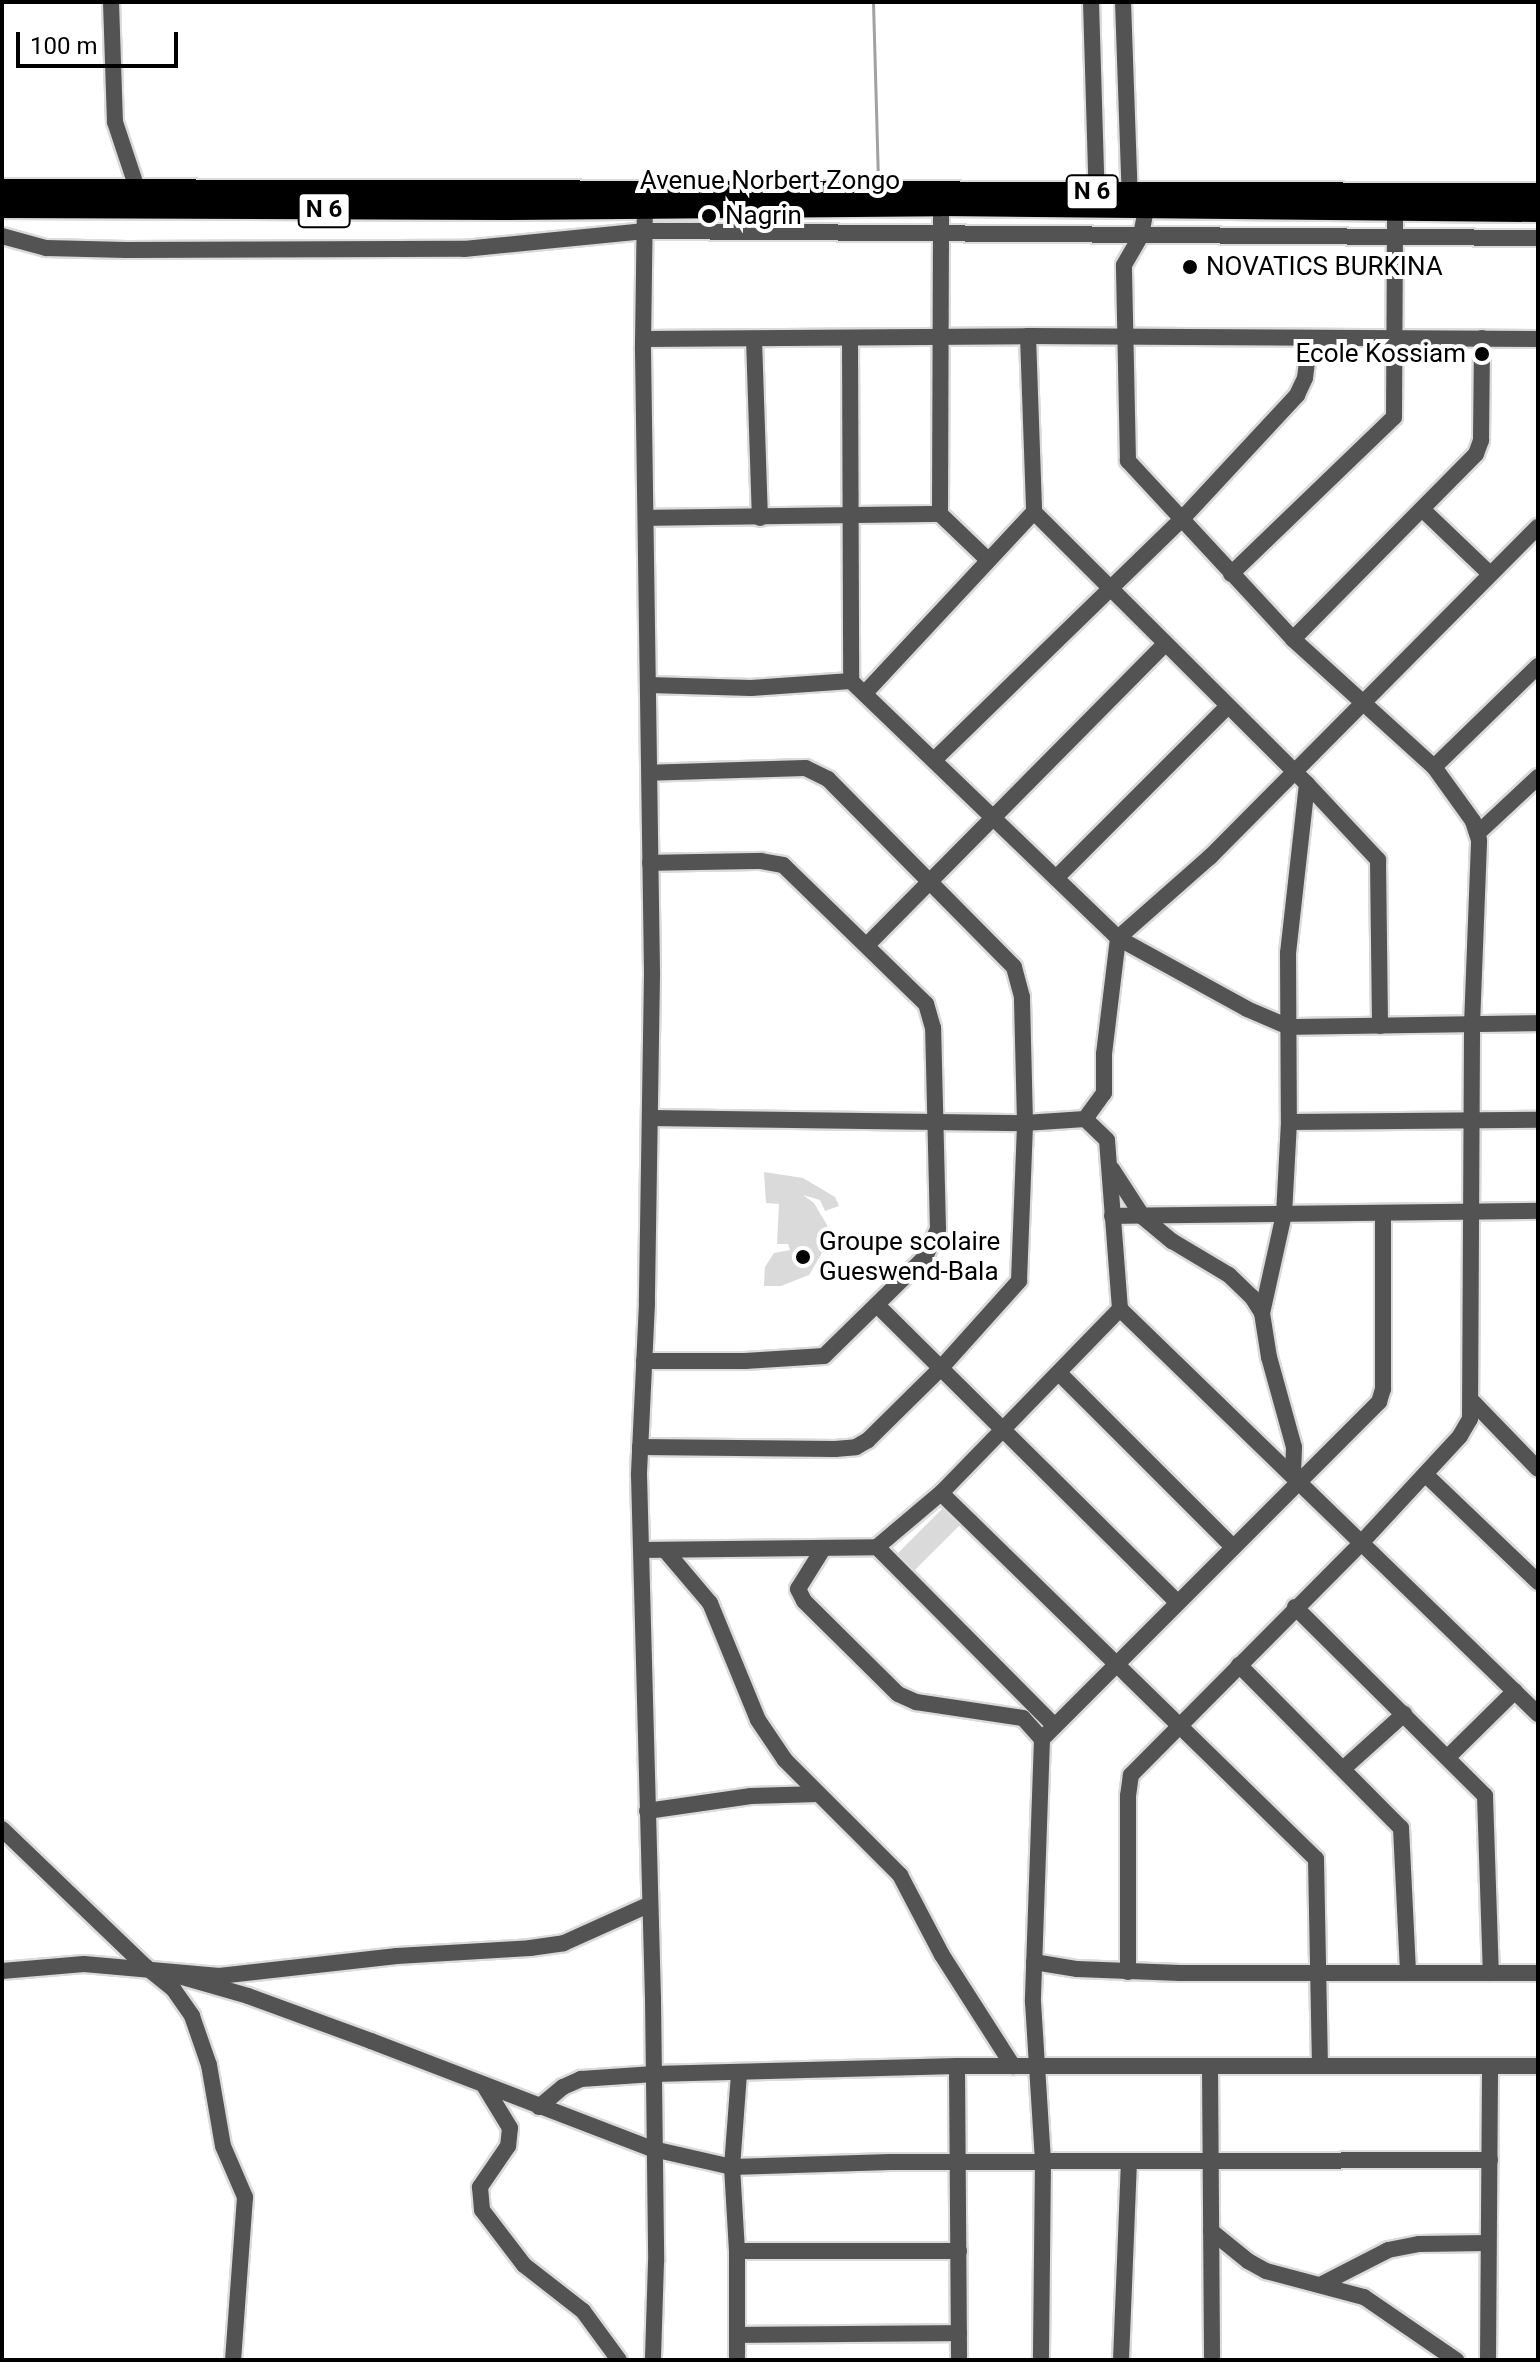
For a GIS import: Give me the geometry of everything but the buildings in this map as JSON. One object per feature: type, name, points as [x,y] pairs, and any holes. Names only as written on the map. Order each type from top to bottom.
[{"type":"main road","name":"Avenue Norbert Zongo","points":[[2,189],[137,188],[645,199],[1097,200],[1395,212],[1538,212]]},
{"type":"main road","name":"Avenue Norbert Zongo","points":[[1135,203],[1538,193]]},
{"type":"main road","name":"Avenue Norbert Zongo","points":[[2,208],[108,211],[645,199],[703,208],[941,206],[1097,200]]},
{"type":"street","points":[[111,2],[115,122],[137,188]]},
{"type":"street","points":[[1091,2],[1097,200]]},
{"type":"street","points":[[1123,2],[1135,203],[1141,235],[1124,265],[1126,455],[1131,467],[1293,639],[1434,767],[1478,833],[1471,1121],[1473,1402],[1465,1431],[1362,1542],[1178,1724],[1129,1781],[1128,1972]]},
{"type":"street","points":[[645,199],[650,1118],[640,1447],[654,2074],[653,2360]]},
{"type":"street","points":[[940,514],[938,336],[941,206]]},
{"type":"street","points":[[703,208],[704,232]]},
{"type":"street","points":[[1231,574],[1392,420],[1396,408],[1395,212]]},
{"type":"street","points":[[2,236],[62,248],[383,250],[464,249],[645,231],[1538,238]]},
{"type":"street","points":[[644,339],[938,336],[1538,339]]},
{"type":"street","points":[[1028,336],[1034,512],[1307,784],[1378,860],[1380,1026]]},
{"type":"street","points":[[850,338],[848,516],[851,681]]},
{"type":"street","points":[[934,760],[1109,586],[1181,520],[1297,395],[1305,378],[1310,338]]},
{"type":"street","points":[[1293,639],[1479,449],[1482,338]]},
{"type":"street","points":[[754,339],[760,518]]},
{"type":"street","points":[[1422,509],[1489,573]]},
{"type":"street","points":[[865,693],[1034,512]]},
{"type":"street","points":[[646,518],[940,514],[987,559]]},
{"type":"street","points":[[1085,1119],[1104,1093],[1104,1054],[1118,938],[1210,857],[1538,527]]},
{"type":"street","points":[[868,944],[1165,644]]},
{"type":"street","points":[[1434,767],[1538,666]]},
{"type":"street","points":[[649,685],[751,688],[851,681],[1118,938],[1247,1009],[1289,1027],[1538,1023]]},
{"type":"street","points":[[1056,878],[1228,706]]},
{"type":"street","points":[[640,1447],[856,1447],[868,1440],[941,1368],[1019,1281],[1025,1123],[1022,997],[1018,974],[1008,960],[828,779],[805,768],[650,773]]},
{"type":"street","points":[[1478,833],[1538,777]]},
{"type":"street","points":[[1296,1478],[1294,1447],[1269,1357],[1262,1313],[1284,1214],[1289,1122],[1288,953],[1307,784]]},
{"type":"street","points":[[644,1361],[819,1358],[833,1351],[879,1307],[925,1257],[936,1239],[933,1028],[929,1010],[868,944],[779,863],[650,863]]},
{"type":"street","points":[[650,1118],[935,1123],[1085,1119],[1107,1140],[1120,1309],[1538,1714]]},
{"type":"street","points":[[1289,1122],[1538,1120]]},
{"type":"street","points":[[1110,1165],[1143,1217],[1172,1241],[1235,1280],[1250,1293],[1262,1313]]},
{"type":"street","points":[[1112,1216],[1538,1211]]},
{"type":"street","points":[[1041,2360],[1043,2161],[1034,1962],[1042,1739],[1233,1547],[1296,1478],[1371,1413],[1382,1397],[1383,1213]]},
{"type":"street","points":[[879,1307],[1177,1602]]},
{"type":"street","points":[[642,1550],[756,1546],[823,1549],[877,1547],[941,1493],[1120,1309]]},
{"type":"street","points":[[1060,1374],[1233,1547]]},
{"type":"street","points":[[1473,1402],[1538,1469]]},
{"type":"street","points":[[1426,1475],[1538,1582]]},
{"type":"street","points":[[941,1493],[1316,1859],[1320,2064]]},
{"type":"street","points":[[877,1547],[1055,1726]]},
{"type":"street","points":[[823,1549],[798,1589],[804,1601],[898,1694],[916,1702],[1023,1718],[1042,1739]]},
{"type":"street","points":[[665,1550],[710,1603],[758,1720],[785,1760],[900,1875],[942,1955],[1013,2066]]},
{"type":"street","points":[[1295,1607],[1448,1757],[1486,1800],[1491,1973]]},
{"type":"street","points":[[1239,1665],[1403,1831],[1408,1973]]},
{"type":"street","points":[[1448,1757],[1515,1691]]},
{"type":"street","points":[[1344,1768],[1404,1714]]},
{"type":"street","points":[[647,1811],[751,1796],[818,1794]]},
{"type":"street","points":[[2,1829],[174,1990],[192,2016],[209,2065],[223,2146],[245,2197],[233,2360]]},
{"type":"street","points":[[172,1974],[219,1976],[397,1956],[560,1944],[648,1905]]},
{"type":"street","points":[[1034,1962],[1128,1972],[1538,1973]]},
{"type":"street","points":[[2,1971],[84,1964],[146,1967],[261,2001],[653,2149],[732,2167],[960,2161],[1490,2160]]},
{"type":"street","points":[[957,2066],[959,2360]]},
{"type":"street","points":[[539,2107],[563,2087],[581,2079],[654,2074],[957,2066],[1538,2066]]},
{"type":"street","points":[[1210,2066],[1212,2360]]},
{"type":"street","points":[[1488,2360],[1490,2066]]},
{"type":"street","points":[[737,2360],[737,2251],[732,2167],[739,2073]]},
{"type":"street","points":[[485,2087],[510,2128],[508,2146],[480,2187],[482,2210],[524,2265],[583,2311],[619,2360]]},
{"type":"street","points":[[1121,2360],[1129,2161]]},
{"type":"street","points":[[1211,2231],[1248,2261],[1266,2271],[1364,2297],[1456,2360]]},
{"type":"street","points":[[1320,2285],[1388,2250],[1419,2244],[1488,2243]]},
{"type":"street","points":[[737,2251],[959,2251]]},
{"type":"street","points":[[737,2335],[959,2333]]},
{"type":"shaded area","points":[[764,1172],[803,1178],[835,1197],[839,1206],[825,1211],[820,1200],[803,1195],[814,1203],[827,1225],[828,1243],[809,1275],[781,1286],[764,1286],[765,1267],[774,1253],[790,1250],[788,1244],[777,1244],[779,1204],[766,1203]]},
{"type":"shaded area","points":[[943,1508],[960,1525],[913,1572],[896,1555]]},
{"type":"waterway","points":[[873,2],[878,180]]},
{"type":"place","name":"Nagrin","points":[[709,216]]},
{"type":"place","name":"NOVATICS BURKINA","points":[[1190,267]]},
{"type":"place","name":"Ecole Kossiam","points":[[1482,354]]},
{"type":"place","name":"Groupe scolaire Gueswend-Bala","points":[[803,1257]]}]
